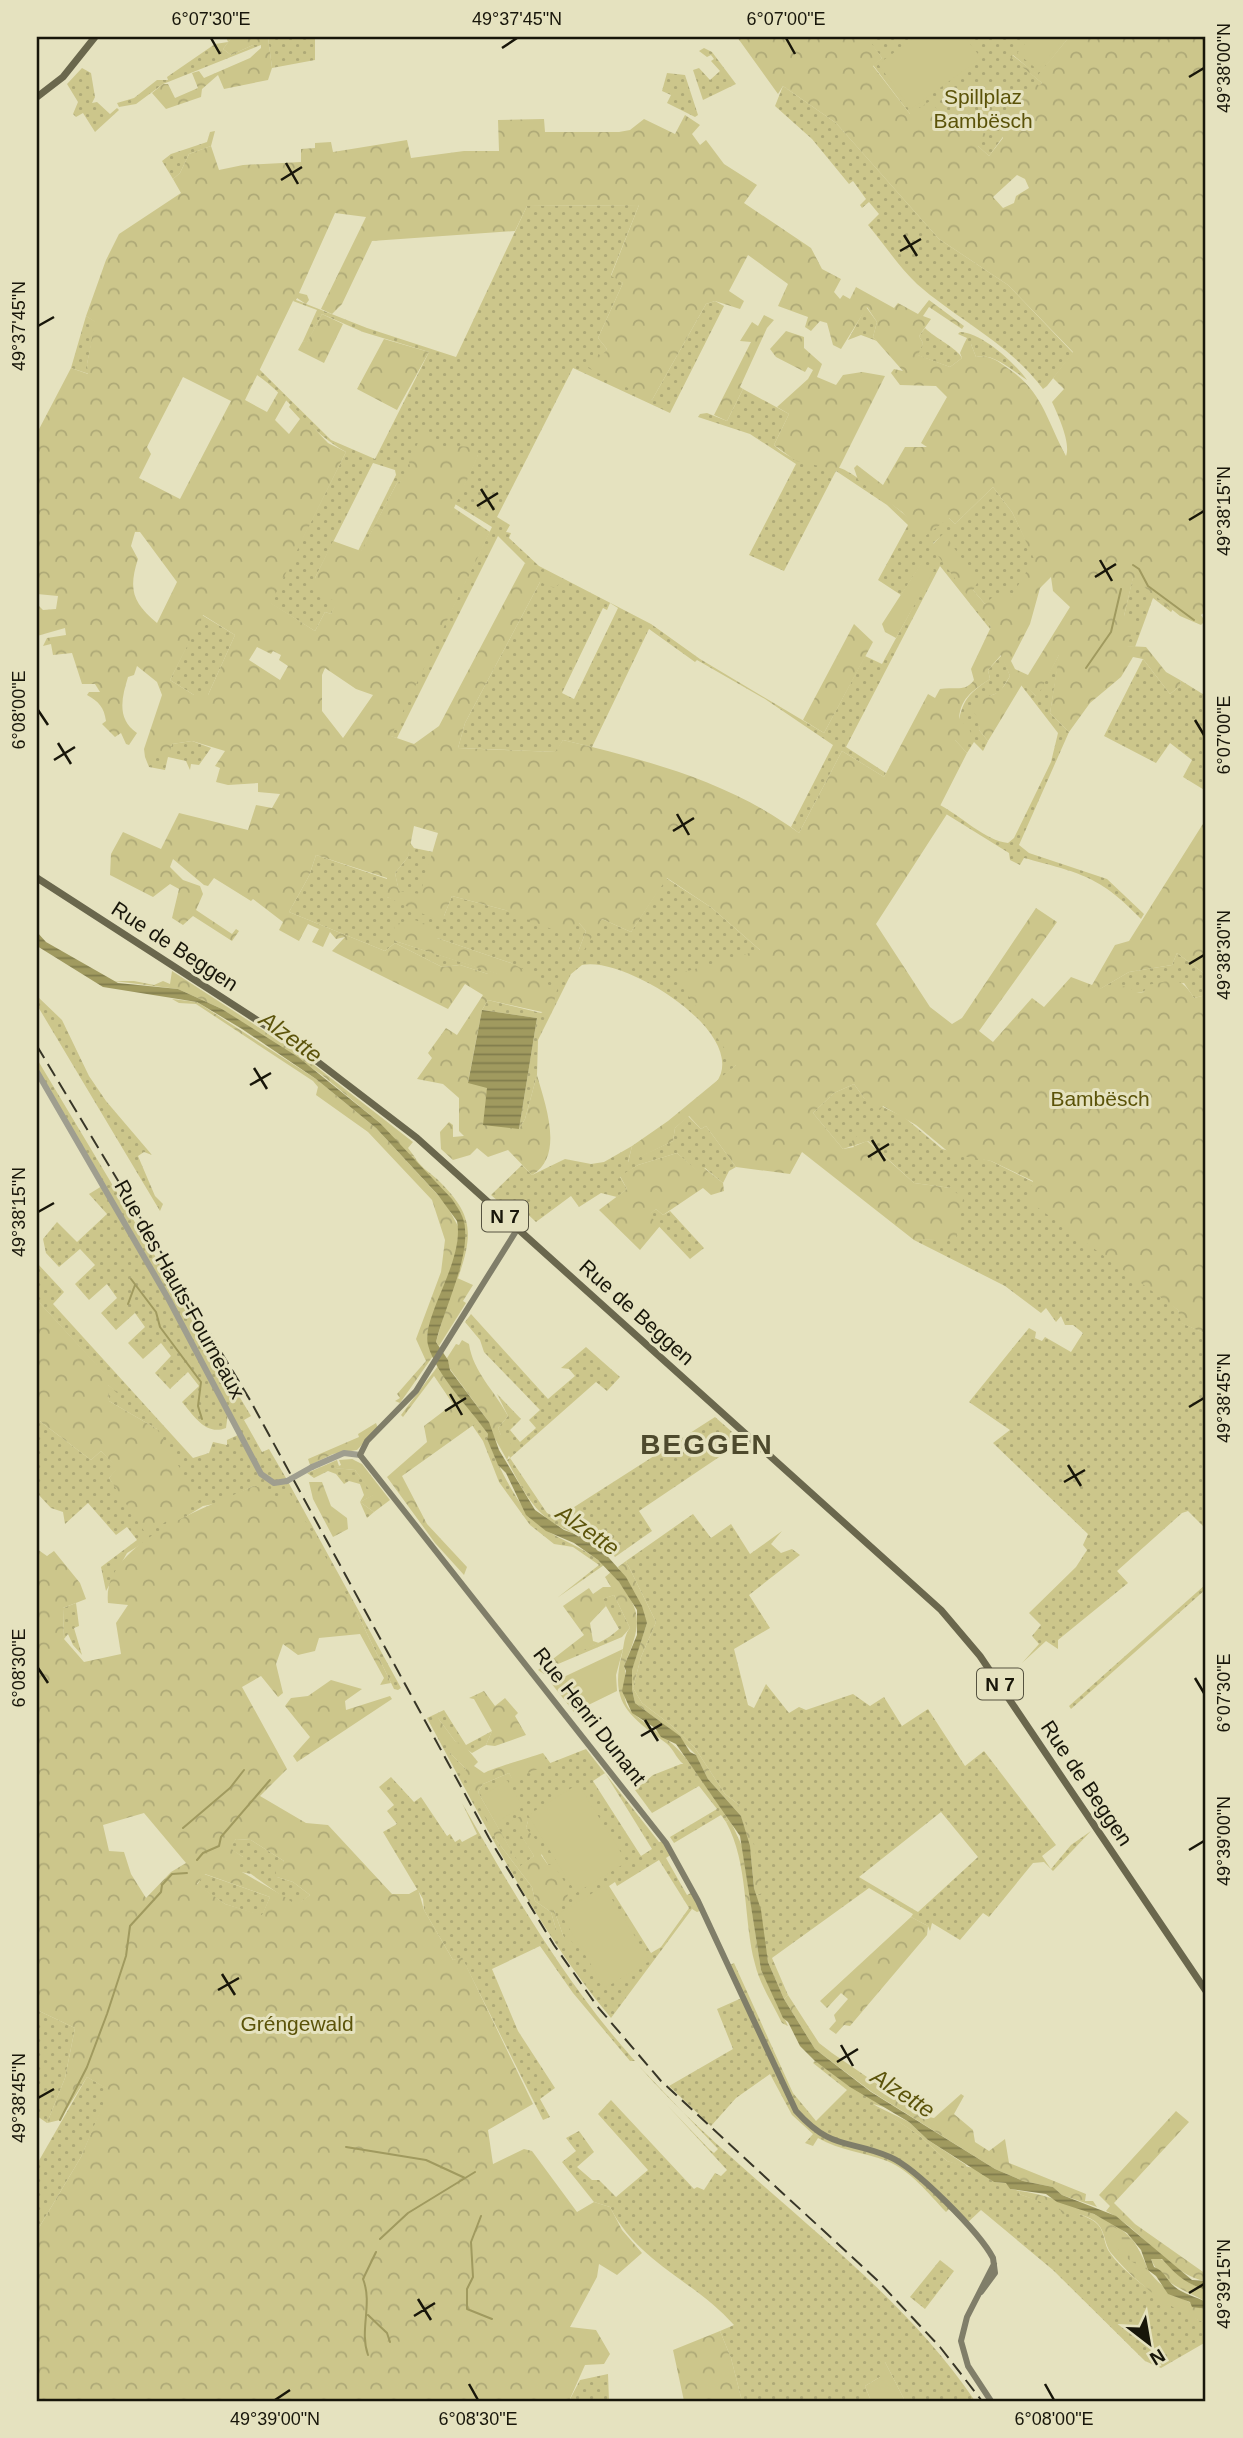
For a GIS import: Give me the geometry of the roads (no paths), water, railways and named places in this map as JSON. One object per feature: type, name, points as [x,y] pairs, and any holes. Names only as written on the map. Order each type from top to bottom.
[{"type":"main road","points":[[37,97],[63,77],[95,37]]},
{"type":"main road","name":"Rue de Beggen","points":[[37,878],[327,1068],[417,1138],[957,1626],[981,1656],[1206,1990]]},
{"type":"main road","points":[[360,1455],[367,1441],[406,1404],[518,1228]]},
{"type":"main road","name":"Rue Henri Dunant","points":[[360,1455],[666,1843],[698,1901],[787,2098],[807,2123],[835,2142],[889,2156],[913,2171],[989,2250],[993,2264],[967,2317],[961,2341],[968,2366],[990,2401]]},
{"type":"street","name":"Rue des Hauts-Fourneaux","points":[[37,1072],[169,1300],[261,1474],[274,1483],[287,1481],[334,1456],[360,1455]]},
{"type":"waterway","points":[[1133,565],[1139,569],[1148,586],[1194,620]]},
{"type":"waterway","points":[[1086,668],[1111,632],[1121,589]]},
{"type":"waterway","points":[[131,1279],[156,1312],[160,1327],[201,1382],[198,1406],[202,1419]]},
{"type":"waterway","points":[[128,1304],[135,1285]]},
{"type":"waterway","points":[[183,1828],[230,1788],[244,1770]]},
{"type":"waterway","points":[[197,1860],[203,1853],[219,1846],[221,1837],[270,1780]]},
{"type":"waterway","points":[[60,2120],[87,2067],[107,2014],[126,1956],[130,1926],[161,1892],[162,1885],[172,1874],[187,1873]]},
{"type":"waterway","points":[[346,2147],[426,2160],[465,2178]]},
{"type":"waterway","points":[[380,2239],[408,2213],[475,2172]]},
{"type":"waterway","points":[[481,2216],[471,2242],[473,2277],[467,2289],[467,2309],[492,2319]]},
{"type":"waterway","points":[[368,2355],[365,2336],[367,2298],[363,2279],[376,2252]]},
{"type":"waterway","points":[[368,2315],[387,2333],[390,2342]]},
{"type":"railway","points":[[37,1046],[250,1400],[489,1838],[554,1945],[597,2006],[661,2081],[877,2280],[940,2347],[982,2401]]},
{"type":"district","name":"BEGGEN","points":[[707,1444]]},
{"type":"park label","name":"Spillplaz Bambësch","points":[[983,108]]},
{"type":"park label","name":"Bambësch","points":[[1100,1098]]},
{"type":"park label","name":"Gréngewald","points":[[297,2023]]},
{"type":"water label","name":"Alzette","points":[[291,1037]]},
{"type":"water label","name":"Alzette","points":[[588,1530]]},
{"type":"water label","name":"Alzette","points":[[903,2093]]}]
